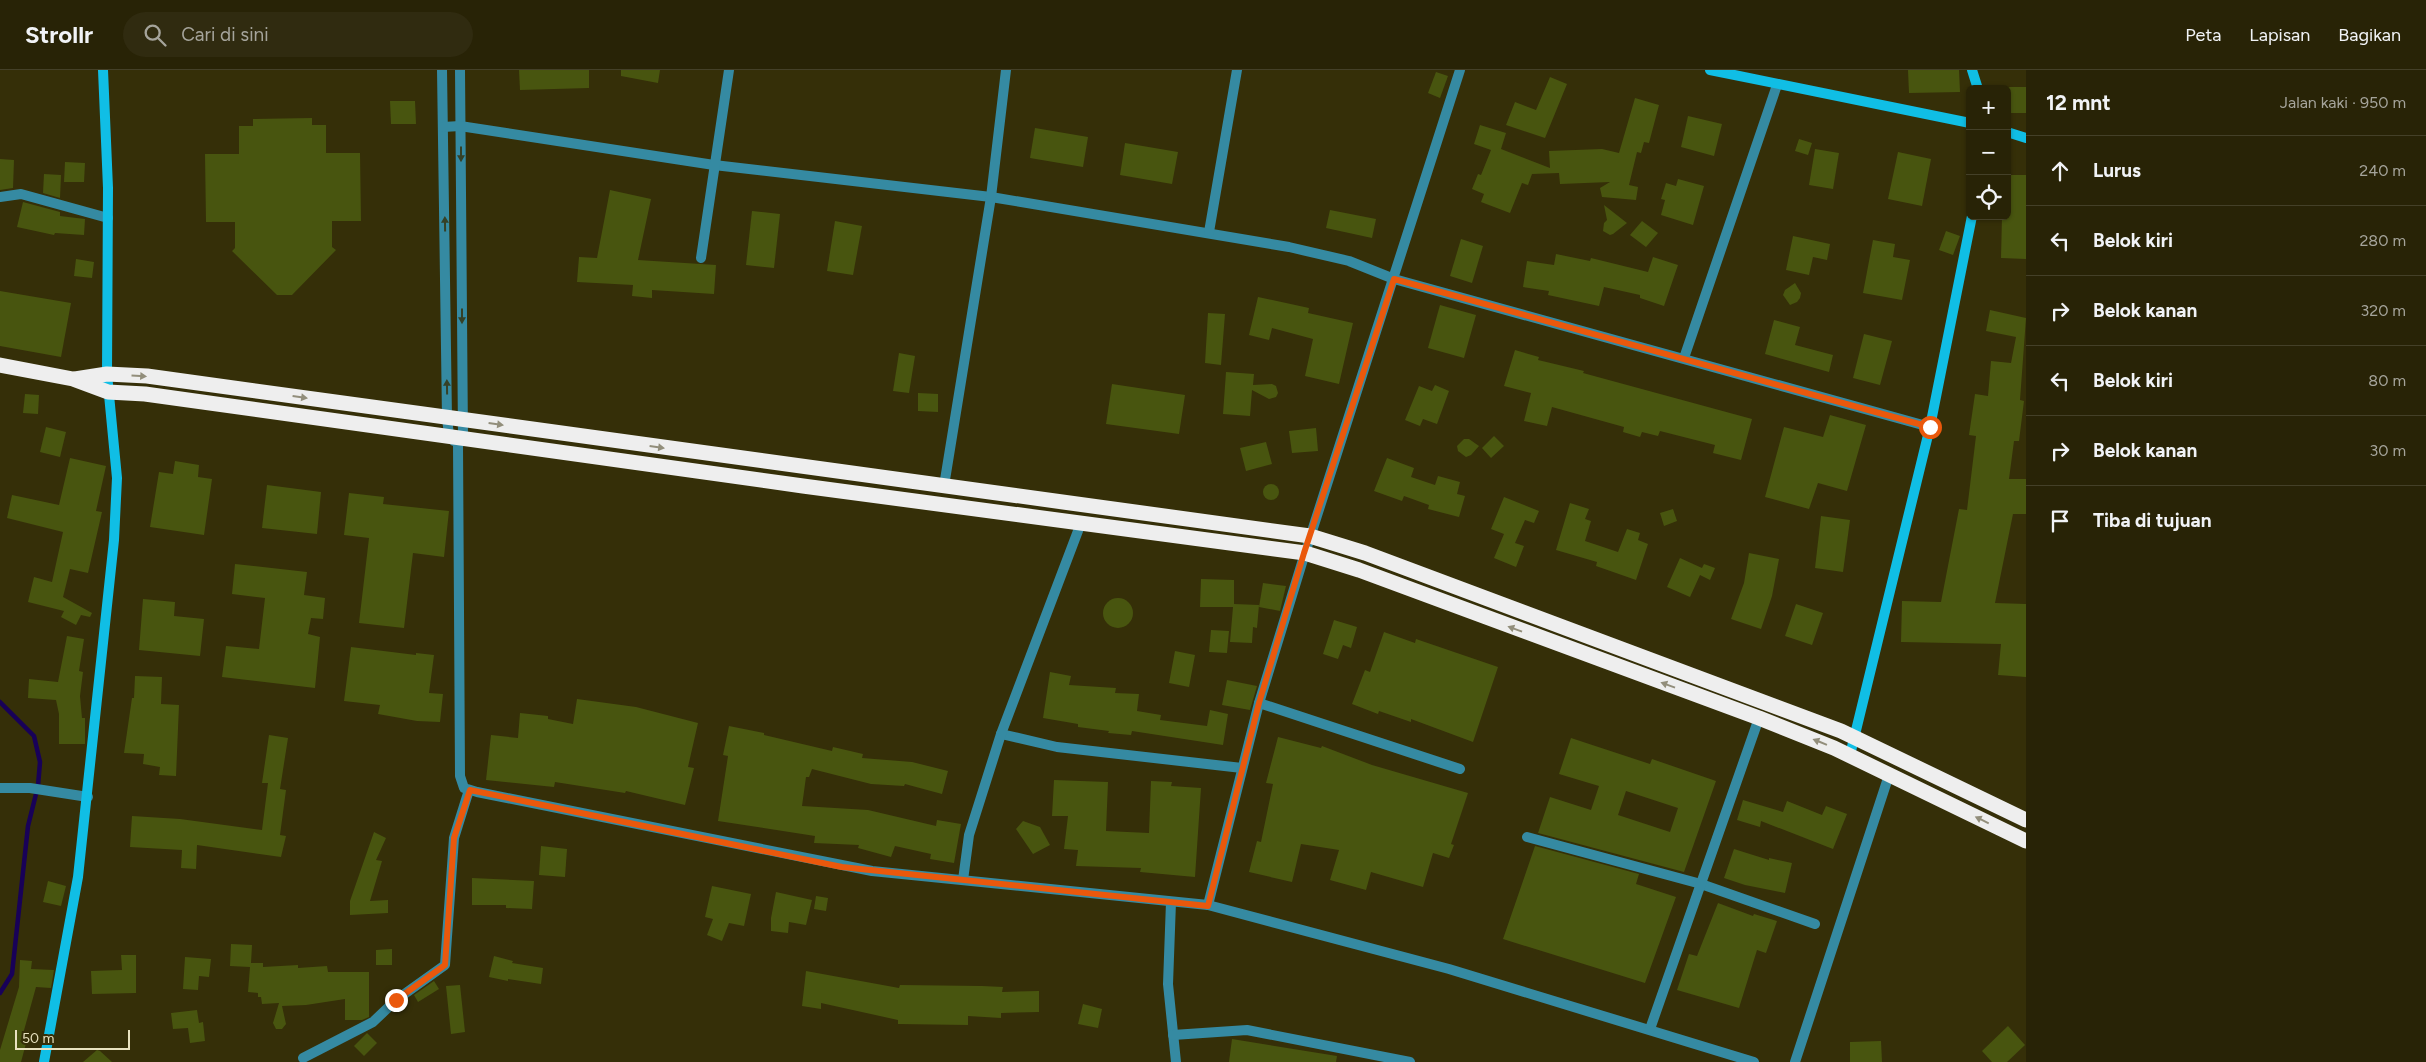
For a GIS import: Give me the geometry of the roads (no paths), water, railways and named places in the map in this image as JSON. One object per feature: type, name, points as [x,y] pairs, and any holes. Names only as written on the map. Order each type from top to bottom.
[{"type":"highway","points":[[0,365],[73,379],[108,392],[145,394],[456,439],[1304,553],[1359,570],[1759,718],[1850,756],[2026,841]]},
{"type":"highway","points":[[73,379],[106,374],[147,376],[1310,536],[1365,553],[1688,672],[1855,737],[2026,820]]},
{"type":"street","points":[[44,1062],[78,877],[114,540],[117,478],[106,374],[108,218],[103,70]]},
{"type":"street","points":[[442,70],[456,439],[460,776],[462,784],[470,790],[842,867],[1208,906],[1449,969],[1754,1062]]},
{"type":"street","points":[[456,439],[460,70]]},
{"type":"street","points":[[701,258],[729,70]]},
{"type":"street","points":[[944,486],[991,197],[1006,70]]},
{"type":"street","points":[[1209,232],[1237,70]]},
{"type":"street","points":[[1208,906],[1259,703],[1304,553],[1460,70]]},
{"type":"street","points":[[1710,70],[1777,86],[1966,122]]},
{"type":"street","points":[[1972,70],[1977,85]]},
{"type":"street","points":[[1684,358],[1777,86]]},
{"type":"street","points":[[443,127],[460,126],[714,165],[991,197],[1209,232],[1349,261],[1394,279],[1930,427]]},
{"type":"street","points":[[2011,133],[2026,138]]},
{"type":"street","points":[[0,197],[21,194],[108,218]]},
{"type":"street","points":[[1850,756],[1930,427],[1971,220]]},
{"type":"street","points":[[963,880],[969,835],[1001,734],[1081,522]]},
{"type":"street","points":[[1259,703],[1460,768]]},
{"type":"street","points":[[1650,1029],[1759,718]]},
{"type":"street","points":[[1001,734],[1057,747],[1242,768]]},
{"type":"street","points":[[1795,1062],[1889,774]]},
{"type":"street","points":[[0,788],[30,788],[88,797]]},
{"type":"street","points":[[303,1058],[373,1022],[396,1000],[445,965],[454,838],[470,790]]},
{"type":"street","points":[[1527,837],[1701,884],[1815,924]]},
{"type":"street","points":[[1171,902],[1168,984],[1176,1062]]},
{"type":"street","points":[[1173,1035],[1248,1030],[1410,1062]]},
{"type":"waterway","points":[[0,702],[34,736],[40,762],[38,786],[28,826],[12,974],[0,993]]}]
